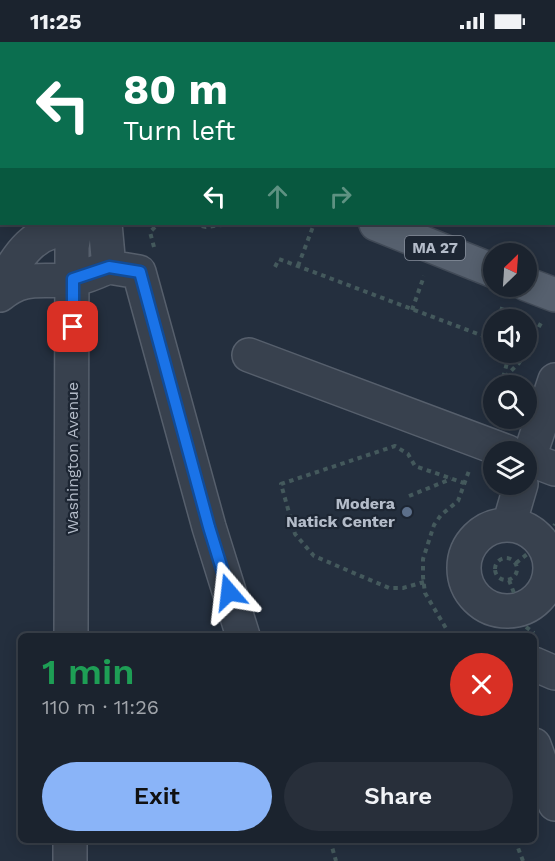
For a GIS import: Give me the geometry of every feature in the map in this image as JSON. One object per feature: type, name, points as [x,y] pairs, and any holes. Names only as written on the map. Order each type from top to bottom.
[{"type":"main road","name":"MA 27","points":[[379,225],[483,267]]},
{"type":"main road","points":[[522,297],[549,308]]},
{"type":"street","points":[[0,288],[14,263],[30,243],[43,234],[66,228],[85,225],[109,267]]},
{"type":"street","name":"Washington Avenue","points":[[71,633],[72,248],[85,225]]},
{"type":"street","points":[[0,295],[30,280],[73,279],[109,267],[140,272],[209,527],[242,633]]},
{"type":"street","points":[[249,355],[483,447]]},
{"type":"street","points":[[536,441],[555,380]]},
{"type":"street","points":[[509,525],[518,495]]},
{"type":"street","points":[[509,525],[524,528],[536,536],[546,548],[550,562],[550,577],[544,591],[535,602],[509,613],[484,605],[473,595],[464,569],[466,555],[472,543],[482,533],[495,527],[509,525]]},
{"type":"street","points":[[537,665],[555,672]]},
{"type":"street","points":[[537,753],[555,804]]},
{"type":"street","points":[[70,843],[70,861]]},
{"type":"path","points":[[150,232],[157,225]]},
{"type":"path","points":[[197,225],[206,227],[221,225]]},
{"type":"path","points":[[298,266],[314,225]]},
{"type":"path","points":[[274,267],[279,259],[483,337]]},
{"type":"path","points":[[412,309],[425,273]]},
{"type":"path","points":[[537,331],[549,308]]},
{"type":"path","points":[[507,375],[519,363]]},
{"type":"path","points":[[424,582],[403,588],[389,588],[314,556],[295,534],[280,484],[395,446],[408,454],[415,466],[464,483]]},
{"type":"path","points":[[448,633],[425,593],[423,559],[434,525],[441,514],[458,501],[471,465]]},
{"type":"path","points":[[409,496],[451,479]]},
{"type":"path","points":[[551,534],[555,524]]},
{"type":"path","points":[[516,563],[531,551]]},
{"type":"path","points":[[509,580],[499,577],[495,567],[498,561],[505,558],[516,563]]},
{"type":"path","points":[[509,613],[509,580],[517,572],[516,563]]},
{"type":"path","points":[[331,843],[336,861]]},
{"type":"path","points":[[516,843],[523,861]]},
{"type":"place","name":"Modera Natick Center","points":[[407,512]]},
{"type":"route","points":[[73,327],[73,279],[109,267],[140,272],[209,527],[229,592]]}]
